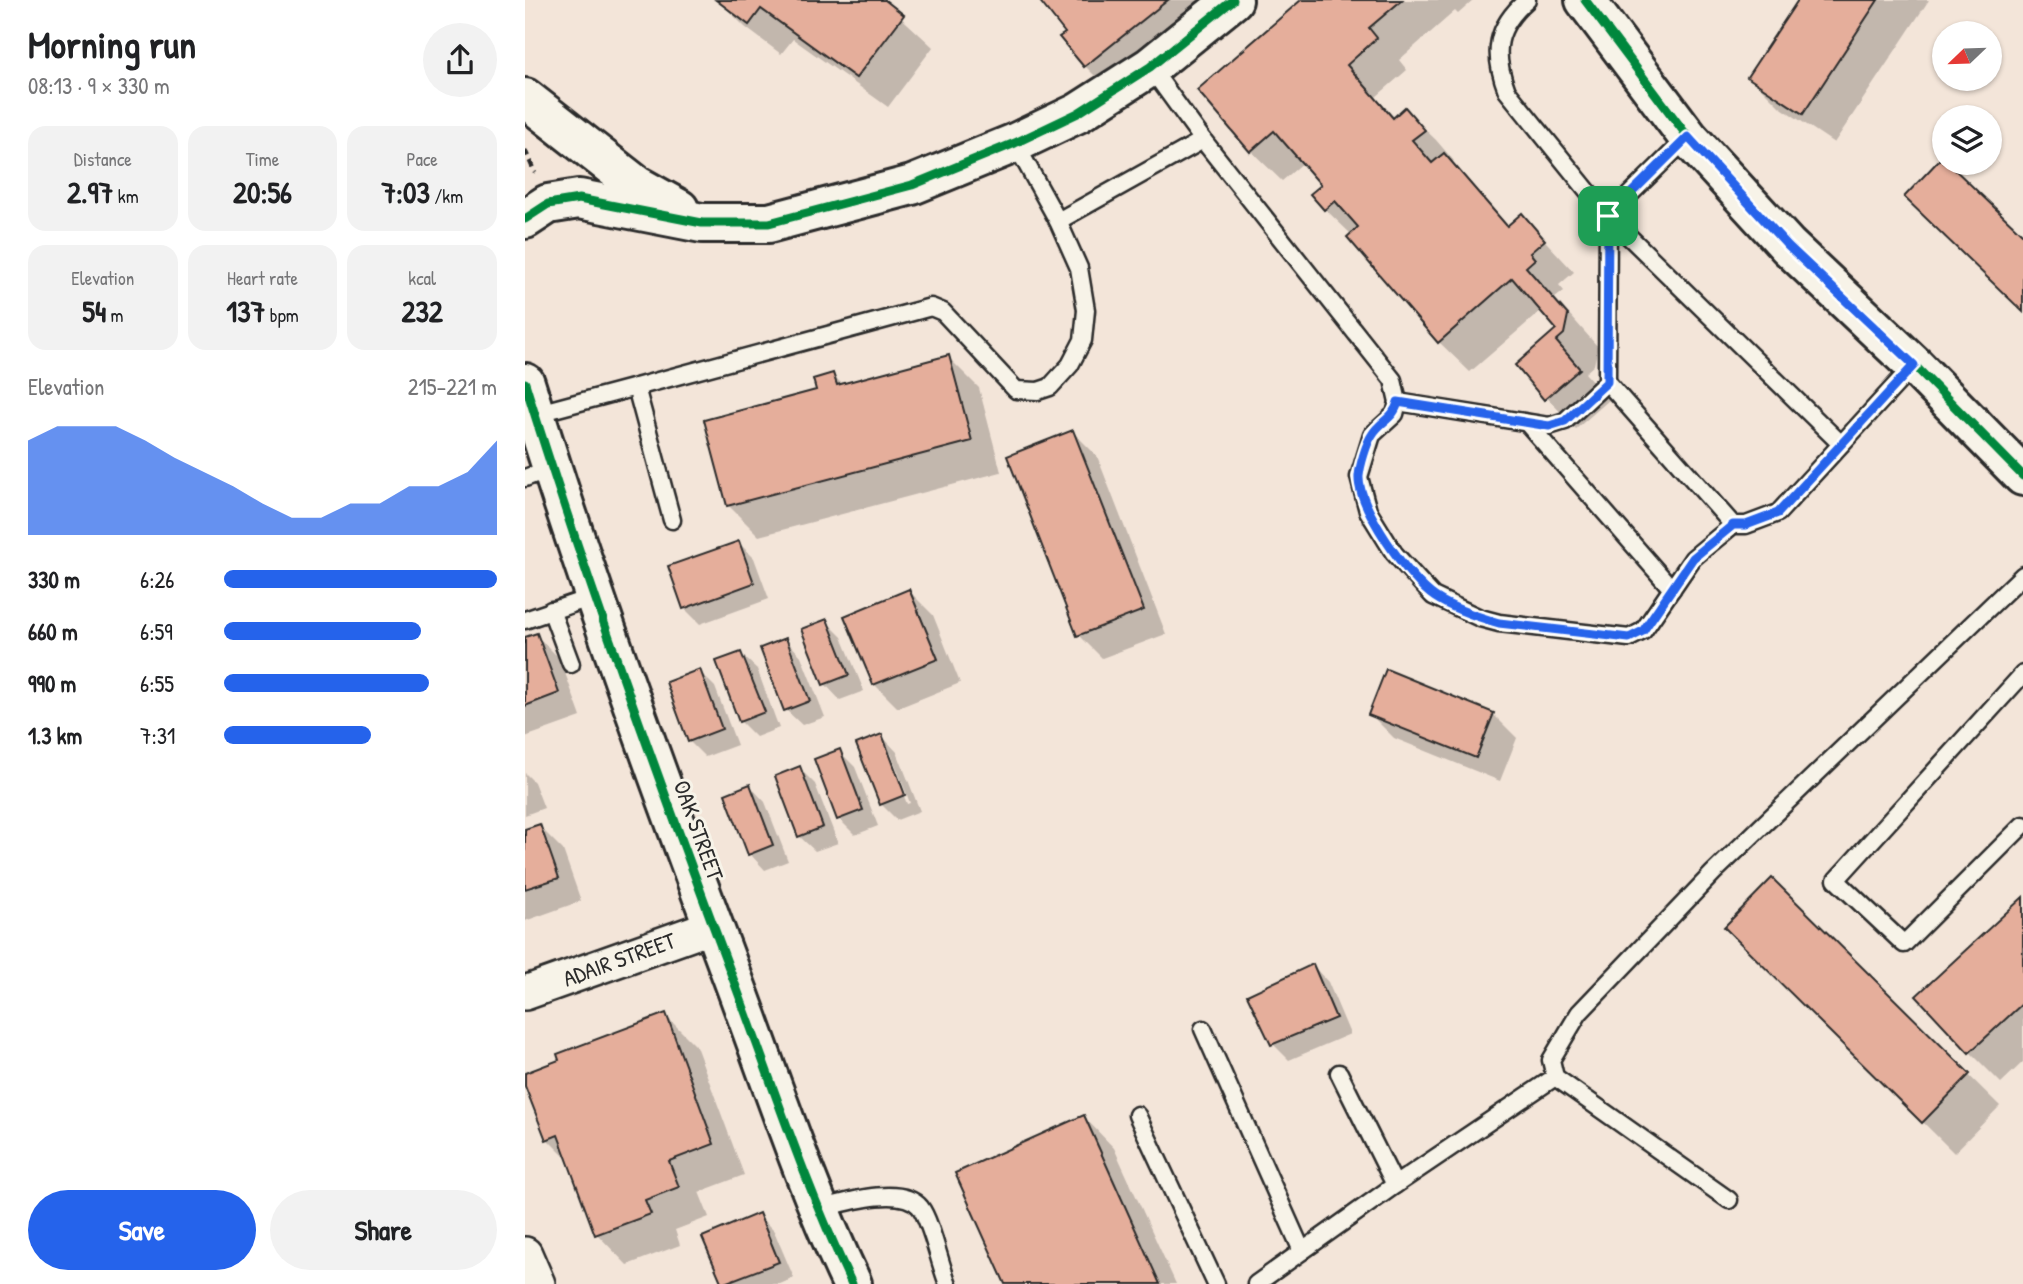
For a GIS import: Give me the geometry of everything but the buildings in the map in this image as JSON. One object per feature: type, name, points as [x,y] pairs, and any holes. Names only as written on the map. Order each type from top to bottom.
[{"type":"street","points":[[525,219],[548,204],[579,199],[702,223],[768,223],[912,185],[1015,143],[1078,113],[1150,67],[1233,0]]},
{"type":"street","points":[[1585,0],[1688,137],[1788,246],[1914,365],[2023,476]]},
{"type":"street","points":[[525,98],[636,185],[702,223]]},
{"type":"street","name":"OAK STREET","points":[[530,399],[538,473],[595,596],[713,926],[820,1209],[852,1284]]},
{"type":"street","name":"ADAIR STREET","points":[[525,993],[713,926]]},
{"type":"street","points":[[525,1254],[538,1284]]},
{"type":"lane","points":[[1527,0],[1508,16],[1498,41],[1501,75],[1507,91],[1608,216],[1841,444]]},
{"type":"lane","points":[[1150,67],[1203,140],[1393,380],[1398,402],[1395,414],[1372,435],[1359,477],[1369,512],[1388,543],[1433,596],[1480,618],[1499,623],[1629,638],[1643,631],[1693,558],[1733,525],[1746,525],[1778,513],[1914,365]]},
{"type":"lane","points":[[1688,137],[1608,216],[1607,382],[1733,525]]},
{"type":"lane","points":[[1058,221],[1203,140]]},
{"type":"lane","points":[[530,399],[636,387],[931,307],[943,312],[1016,390],[1038,391],[1050,387],[1070,365],[1083,340],[1086,310],[1079,268],[1058,221],[1015,143]]},
{"type":"lane","points":[[1398,402],[1549,426],[1565,421],[1607,382]]},
{"type":"lane","points":[[636,387],[672,520]]},
{"type":"lane","points":[[1527,423],[1672,589]]},
{"type":"lane","points":[[1729,1200],[1555,1077],[1551,1060],[1580,1013],[1713,873],[2023,575]]},
{"type":"lane","points":[[525,620],[595,596]]},
{"type":"lane","points":[[551,610],[572,664]]},
{"type":"lane","points":[[2023,674],[1836,880],[1904,944],[2023,825]]},
{"type":"lane","points":[[1203,1029],[1302,1251]]},
{"type":"lane","points":[[1339,1073],[1395,1185]]},
{"type":"lane","points":[[1256,1284],[1395,1185],[1555,1077]]},
{"type":"lane","points":[[1137,1115],[1216,1284]]},
{"type":"lane","points":[[820,1209],[860,1198],[907,1198],[919,1207],[948,1284]]},
{"type":"cycle path","points":[[525,219],[548,204],[579,199],[702,223],[769,223],[912,185],[1015,143],[1078,113],[1150,67],[1233,0]]},
{"type":"cycle path","points":[[1585,0],[1688,137],[1788,246],[1914,365],[2023,476]]},
{"type":"cycle path","points":[[525,383],[597,604],[675,823],[803,1168],[852,1284]]},
{"type":"route","points":[[1688,137],[1788,246],[1914,365],[1778,513],[1746,525],[1733,525],[1693,558],[1643,631],[1629,638],[1499,623],[1480,618],[1433,596],[1394,553],[1369,512],[1359,477],[1372,435],[1395,414],[1398,402],[1549,426],[1565,421],[1607,382],[1608,216],[1646,175],[1688,137]]}]
